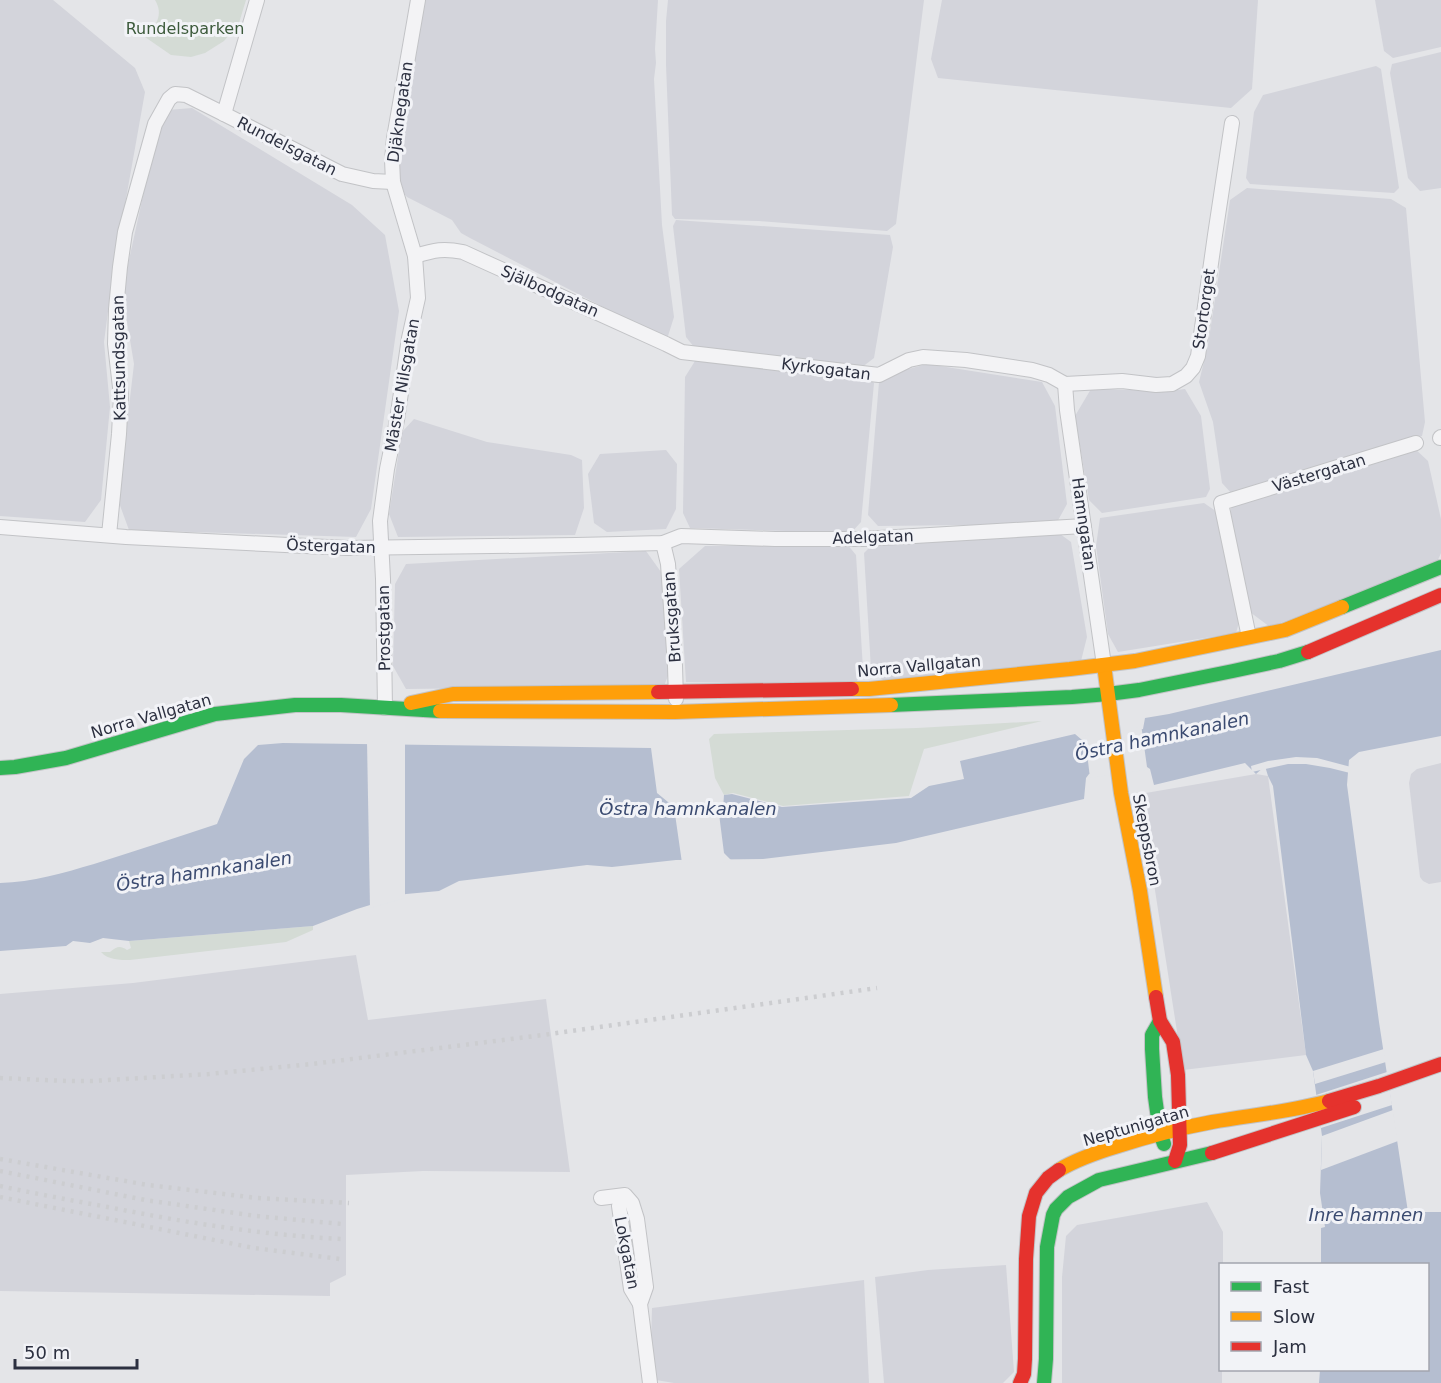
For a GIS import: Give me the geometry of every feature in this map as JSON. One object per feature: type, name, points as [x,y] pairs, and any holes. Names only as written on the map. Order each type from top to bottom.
[{"type":"main road","name":"Norra Vallgatan","points":[[385,708],[453,694],[868,689],[1135,661],[1285,630],[1441,567]]},
{"type":"main road","name":"Norra Vallgatan","points":[[0,768],[66,758],[215,714],[295,705],[341,705],[456,712],[675,712],[932,704],[1108,694],[1139,690],[1303,654],[1441,595]]},
{"type":"main road","name":"Skeppsbron","points":[[1104,665],[1121,794],[1142,900],[1160,1021],[1173,1042],[1178,1075],[1180,1145],[1175,1161]]},
{"type":"main road","name":"Skeppsbron","points":[[1160,1021],[1152,1035],[1155,1088],[1160,1133],[1167,1150],[1175,1161]]},
{"type":"main road","name":"Neptunigatan","points":[[1391,1089],[1441,1064]]},
{"type":"main road","name":"Neptunigatan","points":[[1044,1383],[1047,1247],[1053,1215],[1068,1197],[1099,1180],[1222,1150],[1318,1112],[1391,1089],[1441,1077]]},
{"type":"main road","name":"Neptunigatan","points":[[1020,1383],[1024,1374],[1025,1359],[1026,1234],[1031,1204],[1045,1181],[1058,1169],[1078,1160],[1160,1133],[1212,1122],[1285,1112],[1318,1112]]},
{"type":"street","points":[[224,114],[258,0]]},
{"type":"street","name":"Djäknegatan","points":[[405,223],[393,182],[392,160],[418,0]]},
{"type":"street","name":"Kattsundsgatan","points":[[109,535],[120,434],[120,396],[115,344],[116,309],[125,232],[155,124],[169,99],[175,94],[186,95]]},
{"type":"street","name":"Rundelsgatan","points":[[186,95],[342,174],[373,181],[393,182]]},
{"type":"street","name":"Stortorget","points":[[966,360],[1032,370],[1049,375],[1065,384],[1122,381],[1166,385],[1186,376],[1193,368],[1198,356],[1232,123]]},
{"type":"street","name":"Mäster Nilsgatan","points":[[382,548],[381,520],[387,469],[418,298],[415,256],[405,223]]},
{"type":"street","name":"Själbodgatan","points":[[415,256],[448,249],[463,252],[682,352]]},
{"type":"street","name":"Kyrkogatan","points":[[682,352],[879,375],[909,360],[923,357],[966,360]]},
{"type":"street","name":"Hamngatan","points":[[1065,384],[1066,405],[1104,665]]},
{"type":"street","name":"Västergatan","points":[[1249,637],[1221,503],[1416,443]]},
{"type":"street","name":"Adelgatan","points":[[663,543],[681,536],[863,539],[1084,526]]},
{"type":"street","name":"Östergatan","points":[[0,527],[126,537],[324,547],[663,543]]},
{"type":"street","name":"Bruksgatan","points":[[663,543],[668,564],[675,666],[675,712]]},
{"type":"street","name":"Prostgatan","points":[[382,548],[385,708]]},
{"type":"street","name":"Lokgatan","points":[[601,1198],[625,1195],[632,1203],[637,1219],[646,1287],[640,1304]]},
{"type":"street","name":"Lokgatan","points":[[621,1201],[619,1206],[631,1289],[640,1304],[651,1383]]},
{"type":"shaded area","points":[[0,0],[53,0],[135,68],[145,92],[114,266],[104,342],[110,407],[101,500],[85,522],[0,516]]},
{"type":"shaded area","points":[[425,0],[658,0],[654,79],[662,225],[674,317],[668,336],[656,336],[470,238],[461,233],[452,220],[407,197],[401,190],[397,154]]},
{"type":"shaded area","points":[[668,0],[924,0],[896,224],[887,231],[759,221],[675,219],[672,215],[666,65]]},
{"type":"shaded area","points":[[942,0],[1258,0],[1252,89],[1231,108],[938,78],[931,59]]},
{"type":"shaded area","points":[[1375,0],[1441,0],[1441,47],[1393,58],[1384,51]]},
{"type":"shaded area","points":[[1441,52],[1441,188],[1420,191],[1408,178],[1390,73],[1392,64]]},
{"type":"shaded area","points":[[1376,66],[1381,69],[1399,188],[1394,193],[1250,184],[1246,178],[1254,112],[1263,95]]},
{"type":"shaded area","points":[[192,108],[352,205],[385,235],[399,311],[371,509],[356,537],[129,530],[118,500],[134,364],[122,292],[153,150],[168,110]]},
{"type":"shaded area","points":[[1247,188],[1391,199],[1406,208],[1425,422],[1422,436],[1232,494],[1222,483],[1213,422],[1199,382],[1208,345],[1230,200]]},
{"type":"shaded area","points":[[676,220],[890,235],[893,247],[874,358],[861,368],[694,347],[686,337],[673,226]]},
{"type":"shaded area","points":[[695,361],[864,375],[874,383],[861,522],[851,533],[690,528],[683,513],[685,377]]},
{"type":"shaded area","points":[[927,364],[1042,382],[1055,406],[1067,504],[1056,524],[878,526],[868,515],[879,382],[883,376]]},
{"type":"shaded area","points":[[1091,389],[1170,391],[1185,389],[1201,416],[1210,489],[1206,497],[1102,513],[1089,500],[1075,416]]},
{"type":"shaded area","points":[[414,419],[487,442],[571,455],[582,460],[584,508],[575,535],[398,537],[389,514],[402,432]]},
{"type":"shaded area","points":[[1413,447],[1428,461],[1441,519],[1441,553],[1437,562],[1270,627],[1250,612],[1229,517],[1233,501]]},
{"type":"shaded area","points":[[666,450],[677,464],[676,509],[666,529],[607,532],[594,523],[588,474],[600,454]]},
{"type":"shaded area","points":[[1204,503],[1220,514],[1241,615],[1236,633],[1118,652],[1108,634],[1096,546],[1100,518]]},
{"type":"shaded area","points":[[1056,531],[1071,542],[1087,637],[1081,661],[884,681],[871,669],[864,553],[872,545]]},
{"type":"shaded area","points":[[847,544],[856,555],[863,669],[855,685],[686,682],[679,569],[705,546]]},
{"type":"shaded area","points":[[646,551],[661,572],[671,668],[664,686],[406,689],[393,666],[395,584],[406,564]]},
{"type":"shaded area","points":[[1441,763],[1441,882],[1429,884],[1420,877],[1409,783],[1411,774],[1417,769]]},
{"type":"shaded area","points":[[1256,774],[1268,776],[1306,1055],[1183,1070],[1140,794]]},
{"type":"shaded area","points":[[356,955],[368,1020],[546,999],[570,1172],[423,1171],[346,1175],[346,1275],[330,1283],[330,1296],[0,1291],[0,994],[133,983]]},
{"type":"shaded area","points":[[1207,1202],[1223,1232],[1223,1263],[1219,1263],[1219,1371],[1222,1371],[1222,1383],[1062,1383],[1062,1277],[1066,1236],[1077,1225]]},
{"type":"shaded area","points":[[1006,1265],[1014,1372],[1003,1383],[884,1383],[875,1277],[928,1270]]},
{"type":"shaded area","points":[[864,1280],[869,1383],[674,1383],[650,1379],[652,1308]]},
{"type":"green space","name":"Rundelsparken","points":[[155,0],[246,0],[239,23],[224,41],[205,53],[191,57],[171,55],[145,37],[158,20],[159,11]]},
{"type":"green space","points":[[1042,721],[924,749],[909,796],[783,806],[733,793],[724,795],[715,778],[709,739],[714,734],[917,728]]},
{"type":"green space","points":[[313,926],[313,930],[286,942],[130,960],[118,960],[101,952],[110,952],[118,947],[127,950],[131,948],[129,941]]},
{"type":"water","points":[[1441,650],[1441,736],[1359,752],[1349,760],[1347,785],[1379,1022],[1408,1212],[1441,1212],[1441,1383],[1319,1383],[1320,1371],[1429,1371],[1429,1263],[1321,1263],[1321,1228],[1325,1227],[1320,1193],[1322,1136],[1313,1071],[1306,1055],[1273,786],[1265,766],[1256,774],[1245,763],[1154,785],[1150,769],[1147,767],[1089,774],[1086,778],[1084,799],[896,843],[763,859],[676,860],[612,867],[587,865],[459,881],[439,891],[406,894],[313,926],[129,941],[103,938],[90,943],[73,941],[66,946],[0,951],[0,883],[36,879],[71,871],[217,824],[244,759],[258,745],[283,743],[651,748],[657,793],[668,802],[723,809],[724,795],[732,794],[782,807],[911,798],[929,786],[964,779],[960,761],[1075,734],[1082,740],[1143,729],[1145,718]]},
{"type":"pier","points":[[1141,724],[1148,774],[1146,770],[1090,778],[1085,736],[1140,727]]},
{"type":"pier","points":[[367,741],[405,742],[405,898],[370,908]]},
{"type":"pier","points":[[1296,757],[1317,758],[1351,767],[1350,773],[1306,764],[1288,764],[1252,772],[1251,766]]},
{"type":"pier","points":[[673,800],[718,806],[724,853],[733,862],[682,863]]},
{"type":"pier","points":[[1384,1049],[1386,1062],[1315,1084],[1313,1071]]},
{"type":"pier","points":[[1387,1072],[1392,1105],[1321,1128],[1316,1095]]},
{"type":"pier","points":[[1393,1110],[1398,1141],[1321,1170],[1322,1136]]},
{"type":"railway","points":[[0,1078],[92,1081],[209,1074],[312,1064],[543,1035],[877,988]]},
{"type":"railway","points":[[0,1159],[148,1185],[257,1198],[349,1203]]},
{"type":"railway","points":[[0,1171],[145,1200],[256,1216],[342,1224]]},
{"type":"railway","points":[[0,1186],[198,1223],[283,1235],[341,1239]]},
{"type":"railway","points":[[0,1197],[254,1248],[340,1259]]},
{"type":"traffic: fast","points":[[1342,607],[1441,567]]},
{"type":"traffic: fast","points":[[891,705],[1108,694],[1233,671],[1308,652]]},
{"type":"traffic: fast","points":[[0,768],[66,758],[215,714],[295,705],[341,705],[440,711]]},
{"type":"traffic: fast","points":[[1160,1021],[1152,1035],[1152,1049],[1155,1097],[1160,1133],[1164,1144]]},
{"type":"traffic: fast","points":[[1044,1383],[1047,1247],[1056,1209],[1068,1197],[1099,1180],[1212,1153]]},
{"type":"traffic: slow","points":[[852,689],[1135,661],[1285,630],[1342,607]]},
{"type":"traffic: slow","points":[[1104,665],[1121,793],[1140,891],[1156,997]]},
{"type":"traffic: slow","points":[[411,703],[453,694],[658,692]]},
{"type":"traffic: slow","points":[[440,711],[675,712],[891,705]]},
{"type":"traffic: slow","points":[[1059,1170],[1095,1153],[1165,1132],[1329,1101]]},
{"type":"traffic: jam","points":[[1308,652],[1441,595]]},
{"type":"traffic: jam","points":[[658,692],[852,689]]},
{"type":"traffic: jam","points":[[1156,997],[1160,1021],[1173,1042],[1178,1075],[1180,1145],[1175,1161]]},
{"type":"traffic: jam","points":[[1329,1101],[1441,1064]]},
{"type":"traffic: jam","points":[[1212,1153],[1354,1107]]},
{"type":"traffic: jam","points":[[1020,1383],[1024,1374],[1025,1359],[1029,1216],[1036,1193],[1048,1178],[1059,1170]]},
{"type":"water label","name":"Östra hamnkanalen","points":[[1162,736]]},
{"type":"water label","name":"Östra hamnkanalen","points":[[688,808]]},
{"type":"water label","name":"Östra hamnkanalen","points":[[204,871]]},
{"type":"water label","name":"Inre hamnen","points":[[1366,1214]]}]
